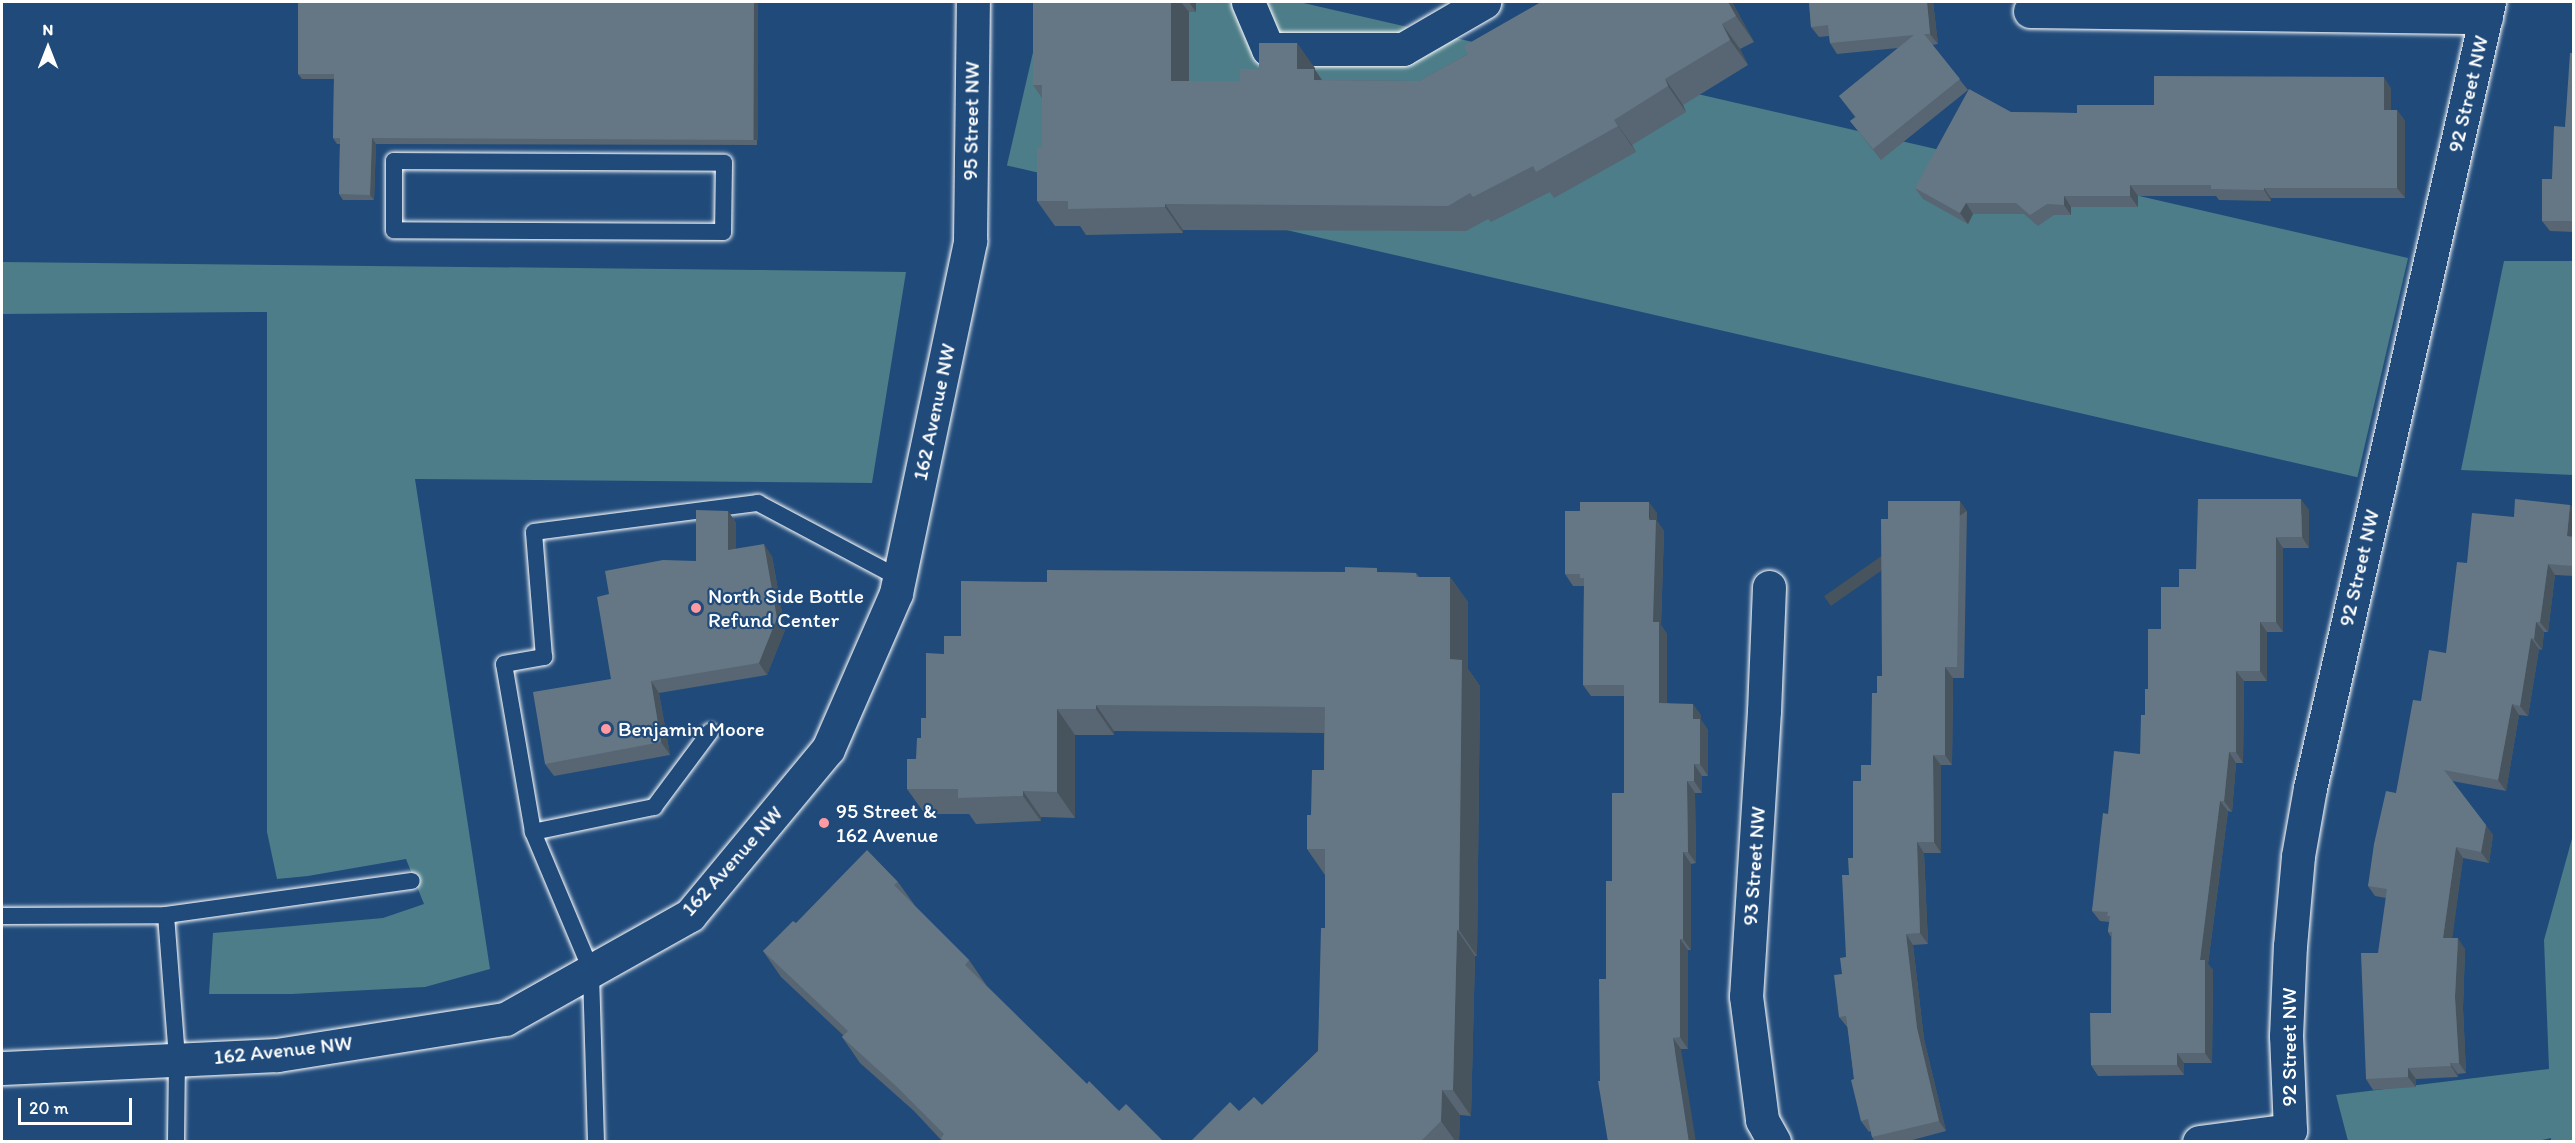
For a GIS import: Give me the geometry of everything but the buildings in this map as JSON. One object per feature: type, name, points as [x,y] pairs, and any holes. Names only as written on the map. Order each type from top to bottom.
[{"type":"street","name":"95 Street NW","points":[[970,241],[973,2]]},
{"type":"street","points":[[1248,2],[1268,49],[1403,49],[1484,2]]},
{"type":"street","points":[[2030,11],[2487,9]]},
{"type":"street","name":"92 Street NW","points":[[2291,1136],[2286,1036],[2289,946],[2298,856],[2310,788],[2487,9]]},
{"type":"street","name":"162 Avenue NW","points":[[2,1068],[278,1055],[505,1019],[690,915],[828,749],[896,593],[970,241]]},
{"type":"street","name":"93 Street NW","points":[[1768,586],[1764,711],[1746,996],[1762,1120],[1774,1142]]},
{"type":"street","points":[[2199,1142],[2291,1136]]},
{"type":"lane","points":[[394,161],[723,163],[723,232],[394,230],[394,161]]},
{"type":"lane","points":[[596,1142],[591,970],[533,832],[504,664],[544,657],[534,532],[758,502],[899,578]]},
{"type":"lane","points":[[533,832],[654,807],[710,732]]},
{"type":"lane","points":[[2,916],[166,915],[412,881]]},
{"type":"lane","points":[[166,915],[177,1059],[176,1142]]},
{"type":"green space","points":[[1045,2],[1299,2],[2408,258],[2357,477],[1007,165]]},
{"type":"green space","points":[[2504,261],[2573,261],[2573,475],[2461,470]]},
{"type":"green space","points":[[2,262],[906,272],[872,483],[415,479],[490,969],[425,987],[292,994],[209,994],[213,933],[383,918],[424,904],[406,859],[277,879],[267,832],[267,312],[2,314]]},
{"type":"green space","points":[[2573,835],[2573,1141],[2551,1141],[2551,1138],[2534,1142],[2348,1141],[2336,1095],[2549,1069],[2544,940]]},
{"type":"place","name":"North Side Bottle Refund Center","points":[[696,608]]},
{"type":"place","name":"Benjamin Moore","points":[[606,729]]},
{"type":"place","name":"95 Street & 162 Avenue","points":[[824,823]]}]
